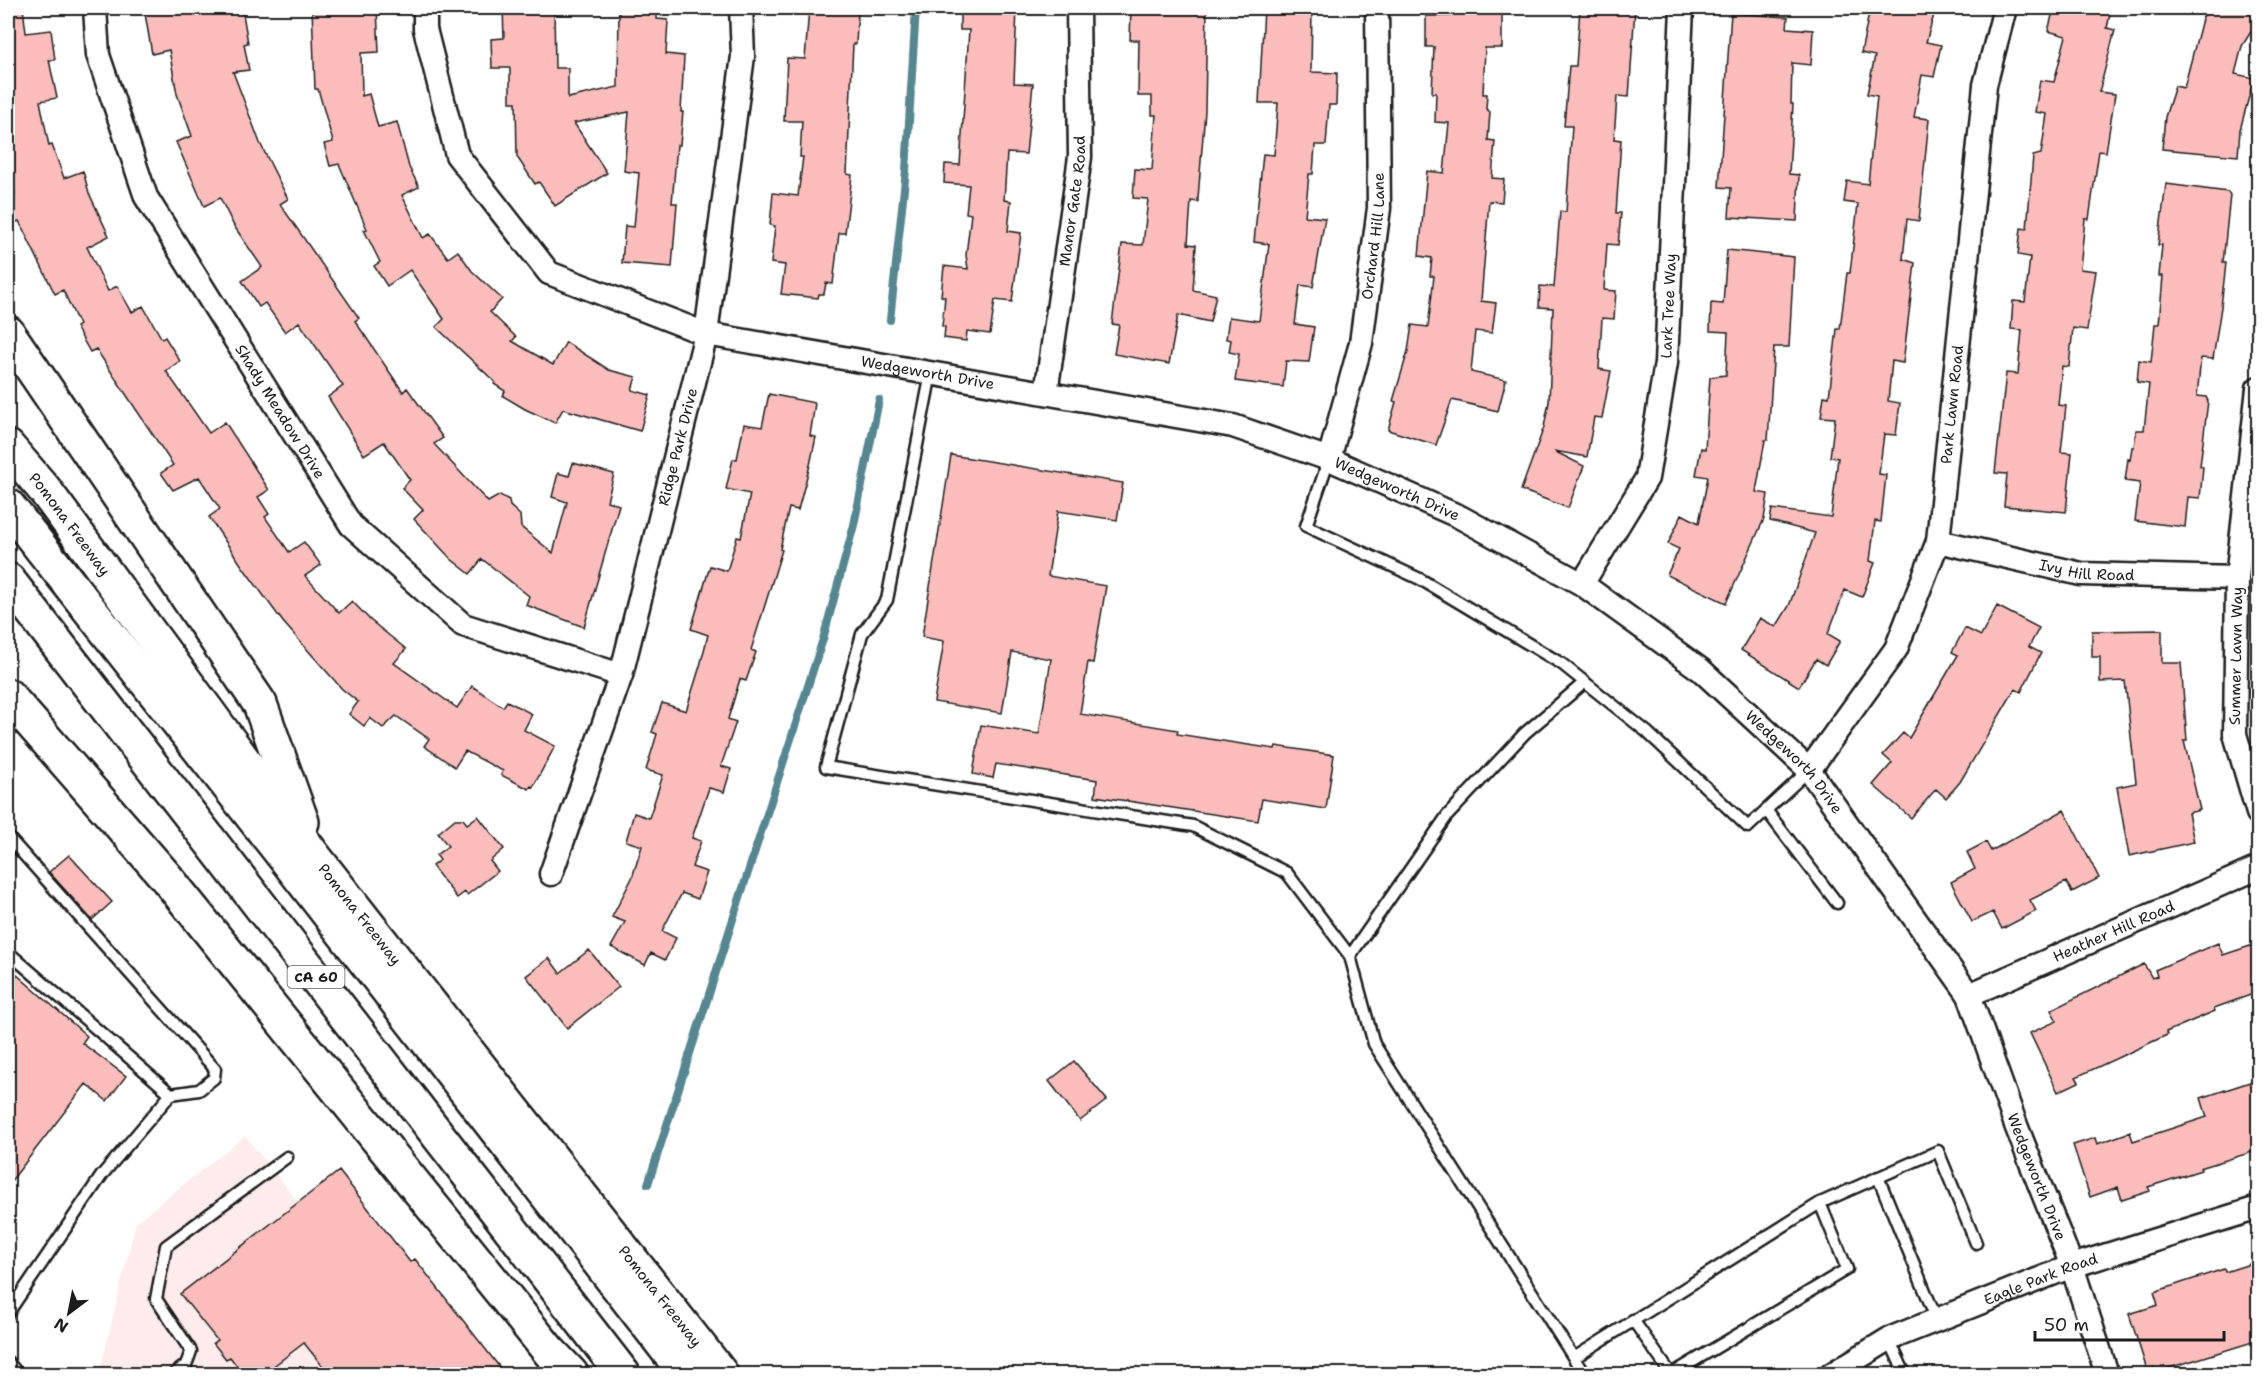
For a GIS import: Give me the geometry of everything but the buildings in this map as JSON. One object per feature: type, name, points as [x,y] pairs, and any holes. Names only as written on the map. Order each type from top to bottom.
[{"type":"highway","points":[[8,333],[260,704],[313,855]]},
{"type":"highway","name":"Pomona Freeway","points":[[8,447],[44,489],[313,855],[721,1374]]},
{"type":"highway","points":[[8,506],[686,1374]]},
{"type":"highway","points":[[8,535],[206,783],[663,1374]]},
{"type":"highway","name":"CA 60","points":[[8,580],[623,1374]]},
{"type":"highway","points":[[8,696],[166,877],[549,1351],[571,1374]]},
{"type":"street","name":"Shady Meadow Drive","points":[[94,8],[98,55],[146,197],[351,525],[463,625],[621,675]]},
{"type":"street","name":"Wedgeworth Drive","points":[[425,8],[425,29],[457,155],[549,273],[706,334],[1233,426],[1329,459],[1460,517],[1582,584],[1701,670],[1809,770],[1969,995],[2017,1128],[2072,1266],[2107,1374]]},
{"type":"street","name":"Ridge Park Drive","points":[[551,874],[621,675],[706,334],[743,56],[741,8]]},
{"type":"street","name":"Manor Gate Road","points":[[1046,393],[1080,157],[1078,8]]},
{"type":"street","name":"Orchard Hill Lane","points":[[1329,459],[1361,343],[1379,208],[1377,8]]},
{"type":"street","name":"Lark Tree Way","points":[[1582,584],[1647,478],[1666,363],[1682,8]]},
{"type":"street","name":"Park Lawn Road","points":[[1809,770],[1896,649],[1938,541],[1985,85],[2005,8]]},
{"type":"street","name":"Summer Lawn Way","points":[[2259,388],[2237,578],[2235,734],[2259,813]]},
{"type":"street","name":"Ivy Hill Road","points":[[1938,541],[2081,574],[2237,578]]},
{"type":"street","name":"Heather Hill Road","points":[[1969,995],[2259,868]]},
{"type":"street","name":"Eagle Park Road","points":[[1832,1374],[1889,1339],[2072,1266],[2259,1208]]},
{"type":"lane","points":[[931,373],[887,600],[862,634],[826,766],[1193,826],[1287,873],[1350,956],[1374,1044],[1584,1374]]},
{"type":"lane","points":[[1329,459],[1306,526],[1420,579],[1562,664],[1647,732],[1748,827],[1809,770]]},
{"type":"lane","points":[[1350,956],[1447,816],[1525,733],[1585,682]]},
{"type":"lane","points":[[1766,810],[1837,903]]},
{"type":"lane","points":[[8,837],[215,1070],[214,1078],[199,1090],[171,1094],[102,1175],[8,1313]]},
{"type":"lane","points":[[8,952],[171,1094]]},
{"type":"lane","points":[[1574,1358],[1820,1203],[1938,1150],[1976,1243]]},
{"type":"lane","points":[[174,1374],[186,1365],[191,1351],[156,1299],[166,1246],[287,1157]]},
{"type":"lane","points":[[1878,1177],[1937,1320]]},
{"type":"lane","points":[[1633,1320],[1672,1374],[1847,1269],[1820,1203]]},
{"type":"lane","points":[[1889,1339],[1905,1374]]},
{"type":"lane","points":[[8,1362],[18,1374]]},
{"type":"shaded area","points":[[245,1136],[438,1374],[99,1374],[136,1222]]},
{"type":"waterway","points":[[890,320],[906,170],[916,8]]},
{"type":"waterway","points":[[648,1184],[823,639],[854,525],[879,400]]}]
